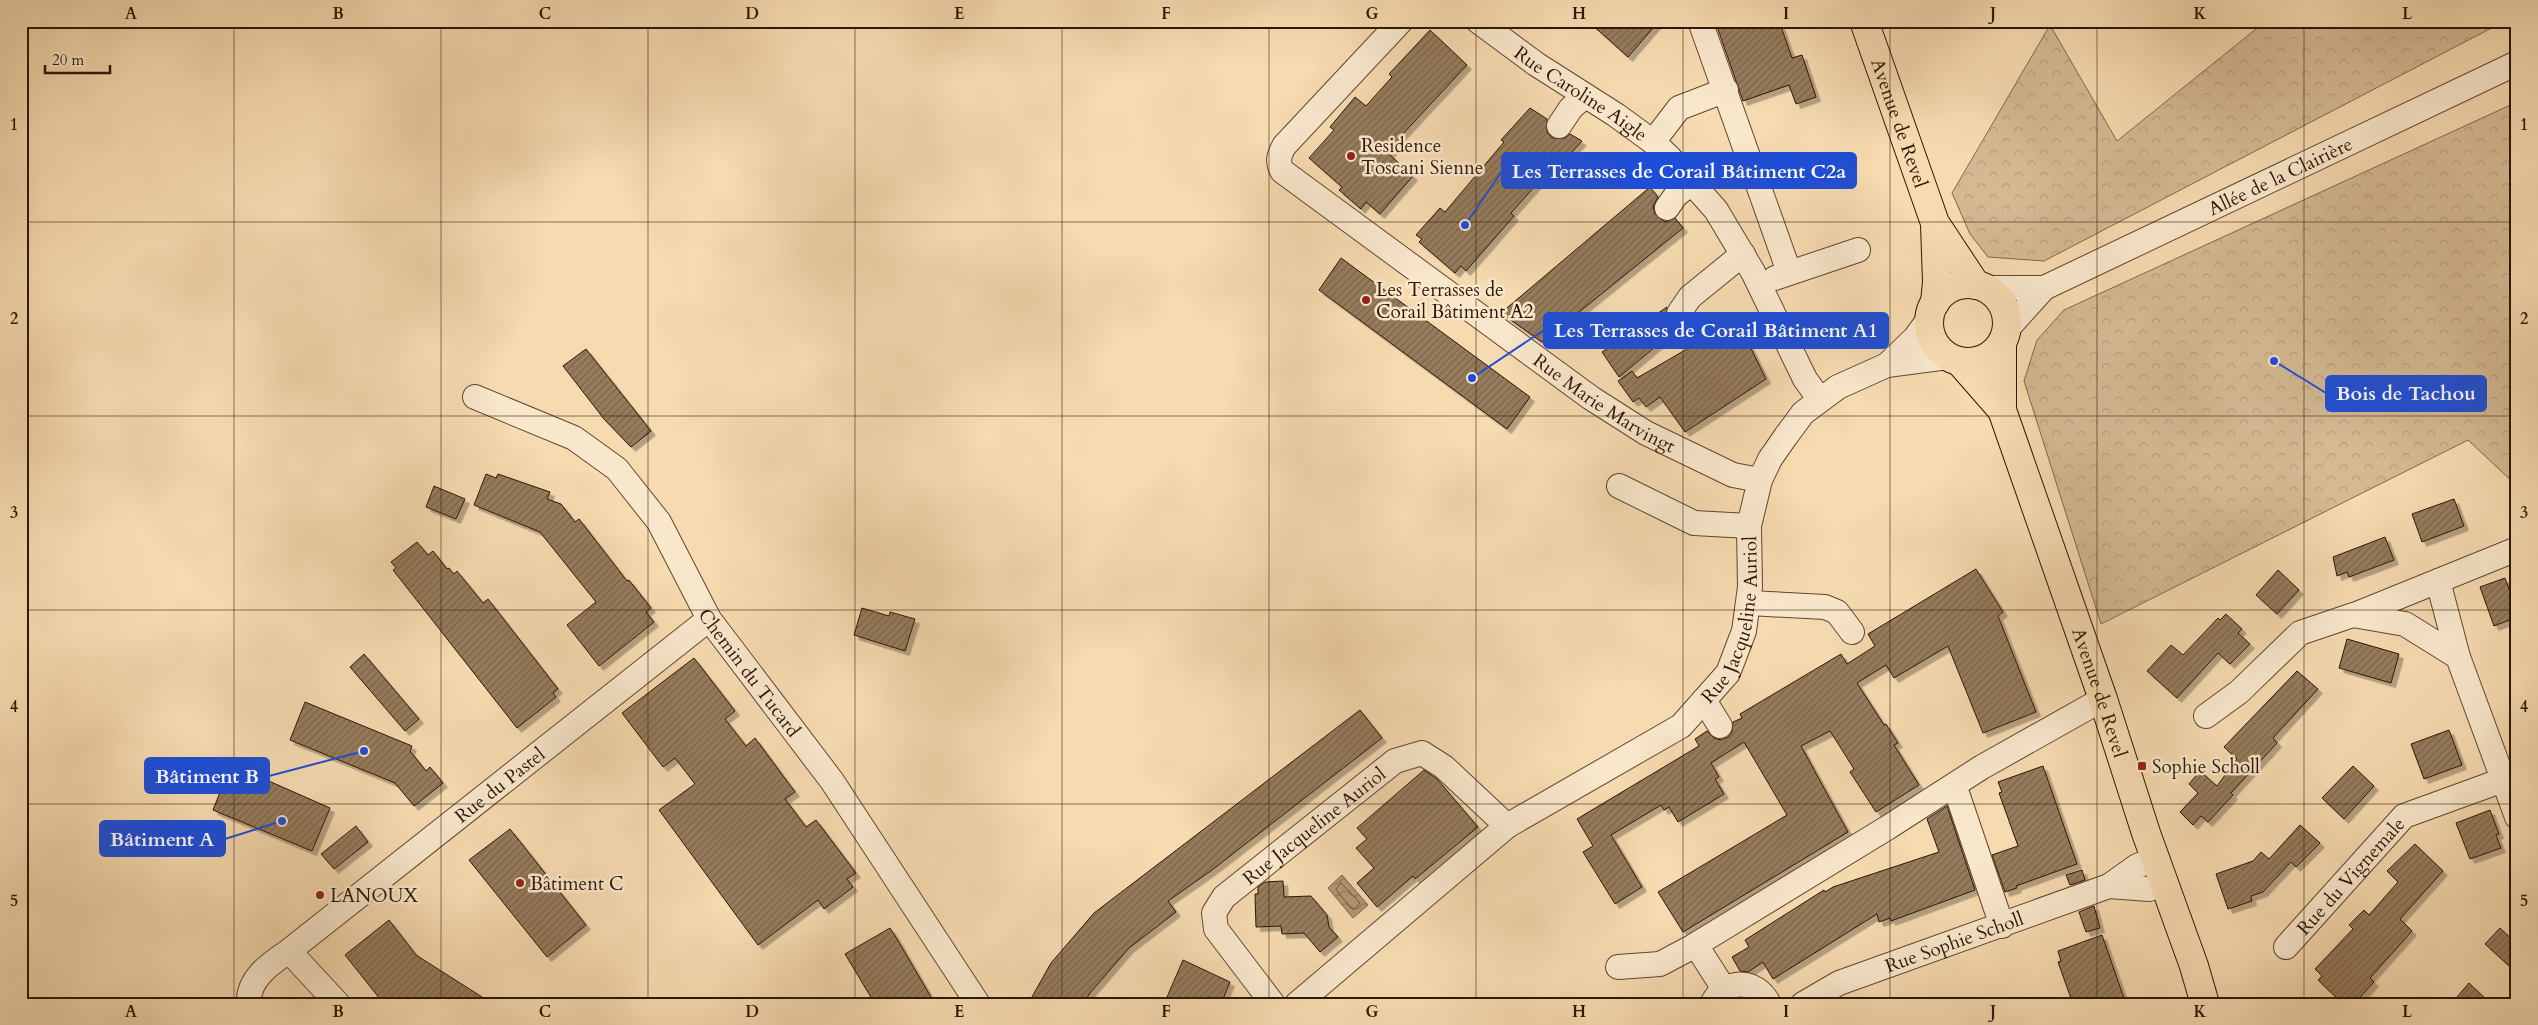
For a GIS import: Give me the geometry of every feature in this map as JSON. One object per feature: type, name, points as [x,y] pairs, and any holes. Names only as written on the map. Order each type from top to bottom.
[{"type":"main road","name":"Avenue de Revel","points":[[1864,21],[1935,223],[1981,287]]},
{"type":"main road","name":"Avenue de Revel","points":[[1932,311],[1937,282],[1935,223]]},
{"type":"main road","points":[[1966,284],[1981,287],[1994,294],[2005,309],[2005,336],[1984,360],[1954,359],[1933,341],[1932,311],[1948,290],[1966,284]]},
{"type":"main road","name":"Avenue de Revel","points":[[2005,336],[2002,410],[2103,699],[2159,872],[2205,1004]]},
{"type":"main road","name":"Avenue de Revel","points":[[1954,359],[2002,410]]},
{"type":"street","name":"Rue Marie Marvingt","points":[[1401,21],[1284,146],[1279,156],[1279,164],[1282,171],[1591,398],[1646,433],[1733,475],[1760,480]]},
{"type":"street","name":"Rue Caroline Aigle","points":[[1478,21],[1536,64],[1653,142],[1692,183],[1716,210],[1743,254],[1805,379],[1820,400]]},
{"type":"street","points":[[1700,21],[1789,272]]},
{"type":"street","name":"Allée de la Clairière","points":[[2005,336],[2044,288],[2517,62]]},
{"type":"street","points":[[1653,142],[1679,108],[1726,90]]},
{"type":"street","points":[[1559,126],[1572,108],[1585,96]]},
{"type":"street","points":[[1667,208],[1676,195],[1692,183]]},
{"type":"street","points":[[1759,284],[1789,272],[1858,250]]},
{"type":"street","points":[[1679,313],[1690,297],[1743,254]]},
{"type":"street","name":"Allée de la Clairière","points":[[1981,287],[2044,288]]},
{"type":"street","name":"Rue Jacqueline Auriol","points":[[1887,365],[1915,338],[1932,311]]},
{"type":"street","name":"Rue Jacqueline Auriol","points":[[1297,1004],[1507,826],[1681,726],[1728,673],[1744,631],[1749,602],[1749,526],[1760,480],[1770,459],[1803,413],[1838,387],[1887,365],[1954,359]]},
{"type":"street","name":"Chemin du Tucard","points":[[475,397],[574,438],[617,469],[659,522],[709,619],[832,781],[978,1004]]},
{"type":"street","points":[[1619,486],[1694,523],[1749,526]]},
{"type":"street","points":[[2206,716],[2239,692],[2300,633],[2353,615],[2517,549]]},
{"type":"street","points":[[2438,581],[2458,657],[2517,817]]},
{"type":"street","points":[[1749,602],[1825,608],[1837,612],[1852,632]]},
{"type":"street","points":[[2353,615],[2405,624],[2458,657]]},
{"type":"street","name":"Rue du Pastel","points":[[248,1004],[248,995],[264,967],[289,951],[709,619]]},
{"type":"street","points":[[1618,967],[1660,964],[1692,947],[1982,767],[2103,699]]},
{"type":"street","points":[[1704,700],[1720,726]]},
{"type":"street","name":"Rue Jacqueline Auriol","points":[[1273,1004],[1216,929],[1214,913],[1224,897],[1395,761],[1422,753],[1444,767],[1507,826]]},
{"type":"street","name":"Rue du Vignemale","points":[[2286,947],[2404,816],[2503,780]]},
{"type":"street","points":[[1958,796],[2002,926]]},
{"type":"street","name":"Rue Sophie Scholl","points":[[1803,1004],[1839,983],[2109,886],[2137,866],[2159,872]]},
{"type":"street","points":[[289,951],[338,1004]]},
{"type":"street","points":[[1701,953],[1718,996],[1732,985],[1751,985],[1765,996],[1769,1004]]},
{"type":"green space","points":[[2266,21],[2505,21],[2044,261],[1988,257],[1970,234],[1952,193],[2050,25],[2117,141]]},
{"type":"green space","points":[[2517,102],[2517,486],[2468,440],[2101,624],[2024,381],[2037,340],[2064,310]]},
{"type":"water","points":[[1342,875],[1368,905],[1353,918],[1328,888]]},
{"type":"building","points":[[1588,21],[1659,21],[1628,57]]},
{"type":"building","points":[[1715,21],[1779,21],[1792,58],[1802,55],[1816,97],[1796,104],[1789,85],[1743,101]]},
{"type":"building","points":[[1430,30],[1467,65],[1400,137],[1402,139],[1389,154],[1413,176],[1380,214],[1366,202],[1361,209],[1339,190],[1342,187],[1309,158],[1334,130],[1330,127],[1355,97],[1366,106],[1392,77],[1389,74]]},
{"type":"building","points":[[1530,108],[1547,119],[1547,132],[1552,138],[1565,138],[1570,134],[1582,141],[1546,180],[1543,177],[1511,213],[1514,216],[1466,271],[1461,266],[1455,273],[1419,242],[1422,239],[1416,235],[1440,208],[1445,212],[1504,142],[1501,140]]},
{"type":"building","points":[[1650,187],[1658,197],[1653,206],[1655,214],[1665,222],[1675,218],[1683,228],[1542,342],[1501,313]]},
{"type":"building","points":[[1341,258],[1530,397],[1507,429],[1319,290]]},
{"type":"building","points":[[1667,307],[1667,319],[1672,325],[1679,327],[1619,377],[1602,352]]},
{"type":"building","points":[[1737,320],[1766,379],[1685,432],[1660,397],[1646,407],[1639,398],[1633,402],[1618,381],[1632,371],[1637,378]]},
{"type":"building","points":[[586,349],[651,431],[631,447],[604,419],[563,366]]},
{"type":"building","points":[[486,474],[496,478],[498,474],[550,492],[547,499],[561,504],[575,522],[579,519],[627,581],[629,580],[651,608],[646,612],[654,622],[599,666],[567,625],[596,602],[540,532],[474,505]]},
{"type":"building","points":[[434,486],[465,499],[456,519],[426,507]]},
{"type":"building","points":[[2454,499],[2464,526],[2422,542],[2412,514]]},
{"type":"building","points":[[2385,537],[2394,560],[2349,577],[2347,572],[2337,576],[2333,557]]},
{"type":"building","points":[[417,542],[428,555],[433,551],[447,569],[449,568],[454,574],[457,571],[483,603],[488,599],[558,689],[553,693],[556,697],[517,728],[393,570],[396,568],[391,562]]},
{"type":"building","points":[[1976,569],[2003,612],[1998,616],[2036,712],[1983,733],[1948,646],[1894,678],[1886,665],[1857,683],[1898,743],[1894,745],[1919,785],[1876,812],[1850,772],[1854,769],[1830,731],[1801,746],[1848,832],[1683,932],[1658,892],[1787,815],[1744,742],[1711,763],[1719,777],[1715,779],[1724,794],[1678,822],[1669,807],[1664,810],[1661,805],[1611,835],[1642,887],[1615,904],[1583,852],[1593,846],[1577,819],[1699,746],[1695,739],[1707,731],[1714,738],[1721,740],[1728,737],[1732,732],[1733,722],[1742,718],[1740,714],[1841,654],[1847,664],[1875,646],[1868,634]]},
{"type":"building","points":[[2278,570],[2299,590],[2277,614],[2256,595]]},
{"type":"building","points":[[2505,578],[2517,611],[2517,617],[2494,626],[2480,587]]},
{"type":"building","points":[[862,608],[889,616],[890,612],[915,619],[905,651],[854,635]]},
{"type":"building","points":[[2226,614],[2242,629],[2238,633],[2250,644],[2230,664],[2218,653],[2177,698],[2147,671],[2171,645],[2183,655],[2218,618],[2220,620]]},
{"type":"building","points":[[2347,639],[2399,654],[2391,683],[2339,668]]},
{"type":"building","points":[[364,654],[419,719],[405,731],[350,667]]},
{"type":"building","points":[[694,658],[735,711],[725,719],[746,746],[755,738],[795,792],[785,799],[806,827],[816,820],[856,873],[847,879],[853,887],[824,909],[818,900],[758,945],[659,810],[695,784],[675,758],[663,767],[622,713]]},
{"type":"building","points":[[2297,671],[2318,689],[2273,738],[2277,743],[2231,793],[2233,795],[2208,822],[2201,816],[2193,825],[2180,812],[2198,793],[2189,784],[2200,771],[2217,786],[2237,759],[2224,747]]},
{"type":"building","points":[[305,702],[412,746],[410,751],[426,771],[430,767],[443,783],[414,806],[395,783],[290,740]]},
{"type":"building","points":[[1360,710],[1382,738],[1212,870],[1168,901],[1176,912],[1129,948],[1090,993],[1083,1004],[1028,1004],[1051,963],[1094,913]]},
{"type":"building","points":[[2449,730],[2462,765],[2424,779],[2411,744]]},
{"type":"building","points":[[2043,766],[2077,864],[2016,886],[2017,888],[2005,892],[1992,855],[2018,846],[1999,793],[2002,792],[1998,782]]},
{"type":"building","points":[[2353,766],[2374,786],[2344,819],[2322,798]]},
{"type":"building","points":[[230,767],[236,769],[237,767],[330,808],[312,851],[213,810]]},
{"type":"building","points":[[1424,770],[1437,779],[1478,827],[1415,879],[1413,876],[1377,907],[1357,883],[1374,868],[1356,848],[1367,839],[1357,828]]},
{"type":"building","points":[[1947,806],[1975,890],[1891,921],[1890,918],[1879,922],[1877,914],[1773,979],[1763,962],[1748,972],[1740,971],[1732,957],[1749,947],[1745,940],[1824,890],[1825,892],[1833,887],[1939,852],[1927,819]]},
{"type":"building","points":[[2490,810],[2499,834],[2496,835],[2501,848],[2470,859],[2456,823]]},
{"type":"building","points":[[2300,825],[2320,843],[2296,867],[2291,862],[2263,892],[2251,896],[2252,901],[2228,909],[2216,874],[2253,861],[2261,852],[2269,859]]},
{"type":"building","points":[[356,826],[368,842],[334,869],[321,854]]},
{"type":"building","name":"Bâtiment C","points":[[510,829],[586,925],[547,957],[469,860]]},
{"type":"building","points":[[2415,844],[2443,871],[2400,919],[2412,931],[2370,978],[2374,982],[2354,1004],[2343,1004],[2318,980],[2322,976],[2315,969],[2353,929],[2349,925],[2364,910],[2369,915],[2398,882],[2387,871]]},
{"type":"building","points":[[2082,870],[2085,880],[2070,885],[2066,875]]},
{"type":"building","points":[[1283,881],[1284,897],[1311,896],[1327,915],[1329,927],[1338,937],[1320,952],[1304,933],[1282,934],[1281,926],[1256,927],[1255,894],[1258,894],[1258,887],[1265,882]]},
{"type":"building","points":[[2094,906],[2100,928],[2086,932],[2079,912]]},
{"type":"building","points":[[389,920],[416,955],[493,1004],[388,1004],[380,999],[345,955]]},
{"type":"building","points":[[890,928],[935,1004],[875,1004],[845,954]]},
{"type":"building","points":[[2500,928],[2517,944],[2517,973],[2485,944]]},
{"type":"building","points":[[2102,935],[2126,1004],[2073,1004],[2058,962],[2061,961],[2058,951]]},
{"type":"building","points":[[1183,960],[1230,982],[1221,1004],[1164,1004]]},
{"type":"building","points":[[2469,983],[2491,1004],[2451,1004]]},
{"type":"place","name":"Residence Toscani Sienne","points":[[1351,156]]},
{"type":"place","name":"Les Terrasses de Corail Bâtiment C2a","points":[[1465,225]]},
{"type":"place","name":"Les Terrasses de Corail Bâtiment A2","points":[[1366,300]]},
{"type":"place","name":"Bois de Tachou","points":[[2274,361]]},
{"type":"place","name":"Les Terrasses de Corail Bâtiment A1","points":[[1472,378]]},
{"type":"place","name":"Bâtiment B","points":[[364,751]]},
{"type":"place","name":"Sophie Scholl","points":[[2142,766]]},
{"type":"place","name":"Bâtiment A","points":[[282,821]]},
{"type":"place","name":"Bâtiment C","points":[[520,883]]},
{"type":"place","name":"LANOUX","points":[[320,895]]}]
